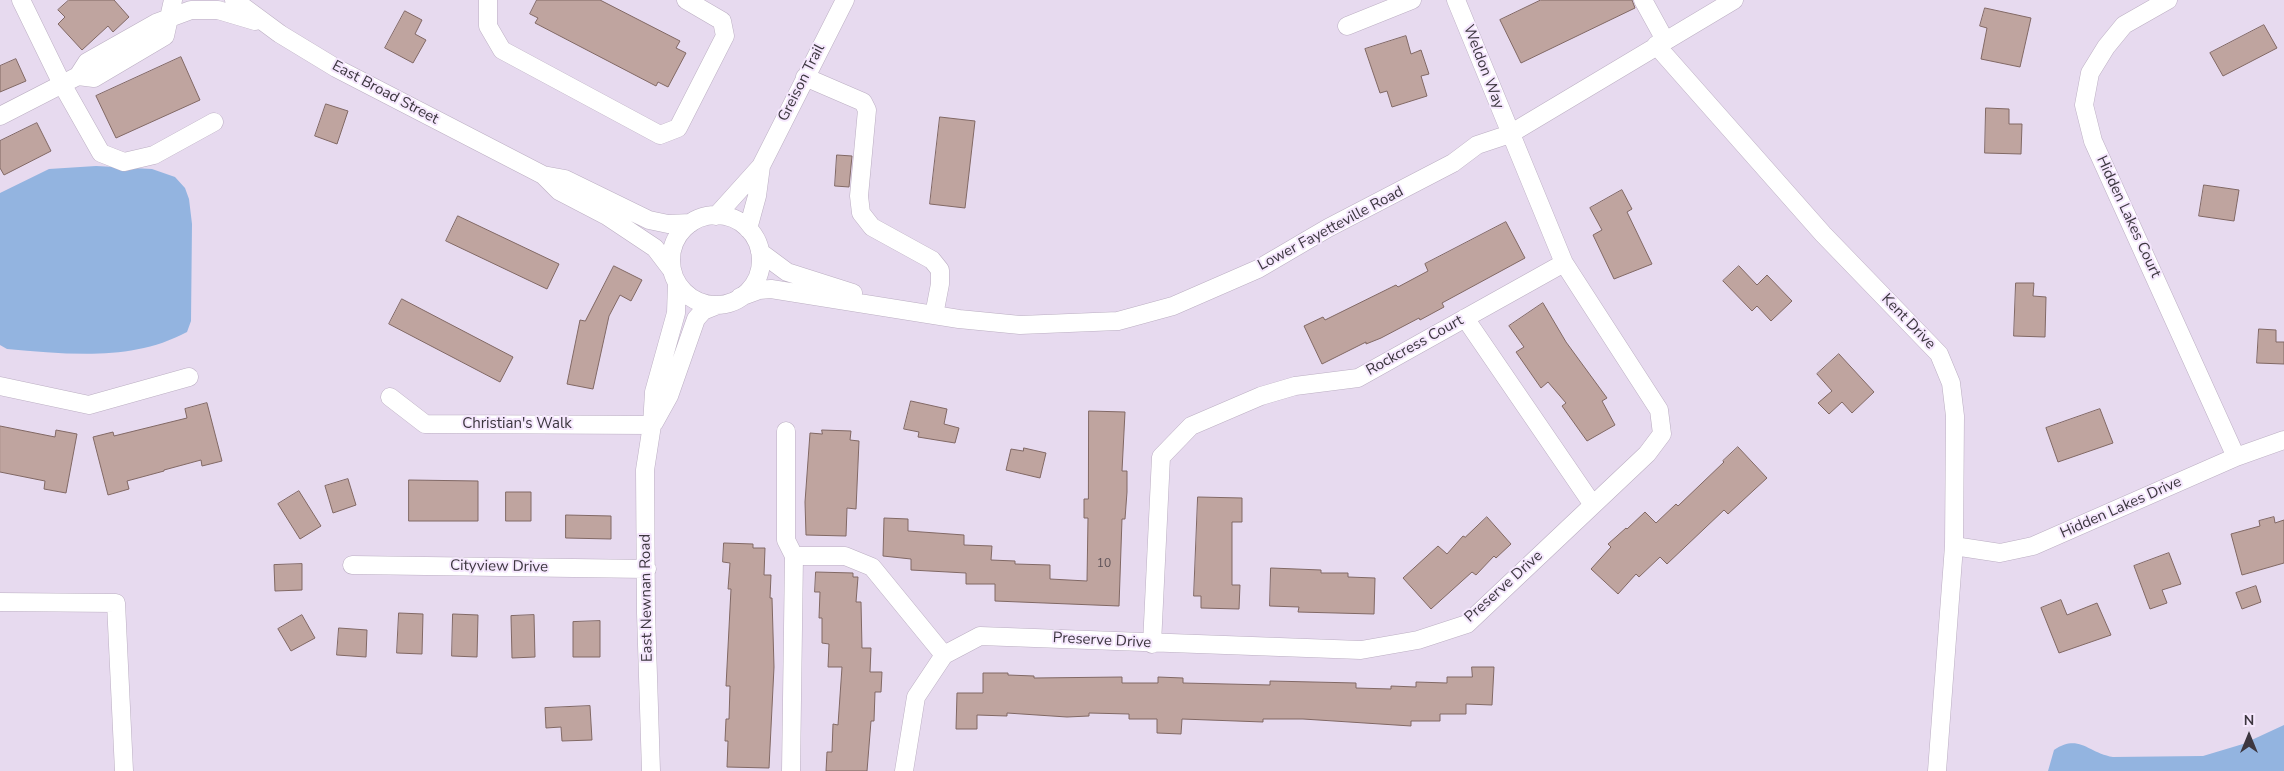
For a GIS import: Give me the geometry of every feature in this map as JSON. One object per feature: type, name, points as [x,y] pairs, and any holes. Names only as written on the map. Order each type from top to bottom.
[{"type":"street","points":[[21,0],[62,84],[101,153],[124,162],[154,155],[214,122]]},
{"type":"street","points":[[0,116],[78,76],[94,78],[166,36],[173,0]]},
{"type":"street","points":[[170,19],[189,0]]},
{"type":"street","name":"East Broad Street","points":[[234,0],[269,26],[336,68],[544,176],[559,191],[607,216],[655,248],[674,276],[694,300],[718,305]]},
{"type":"street","points":[[488,0],[488,26],[502,50],[660,134],[678,128],[725,36],[722,21],[712,7],[686,0]]},
{"type":"street","name":"Greison Trail","points":[[716,216],[760,166],[844,0]]},
{"type":"street","points":[[1347,26],[1412,0]]},
{"type":"street","name":"Weldon Way","points":[[1456,0],[1510,134]]},
{"type":"street","name":"Kent Drive","points":[[1643,0],[1661,43],[1823,234],[1939,354],[1951,383],[1956,416],[1954,546],[1937,771]]},
{"type":"street","name":"Lower Fayetteville Road","points":[[740,297],[759,290],[771,289],[864,305],[1020,325],[1118,321],[1173,306],[1258,269],[1328,228],[1453,164],[1477,145],[1510,134],[1734,0]]},
{"type":"street","name":"Hidden Lakes Court","points":[[2168,0],[2124,25],[2106,47],[2090,73],[2084,104],[2093,141],[2236,457]]},
{"type":"street","points":[[170,19],[191,10],[218,10],[269,26]]},
{"type":"street","points":[[805,77],[863,102],[867,110],[859,196],[861,213],[872,227],[932,260],[940,270],[940,284],[934,315]]},
{"type":"street","name":"Preserve Drive","points":[[904,771],[916,697],[944,655],[980,636],[1152,644],[1361,650],[1418,640],[1466,624],[1647,454],[1662,434],[1659,410],[1564,263],[1510,134]]},
{"type":"street","name":"Greison Trail","points":[[748,229],[757,196],[760,166]]},
{"type":"street","name":"East Broad Street","points":[[544,176],[565,179],[649,220],[668,224],[691,223],[707,216],[716,216]]},
{"type":"street","points":[[716,216],[733,219],[748,229],[753,235],[760,252],[760,269],[747,292],[733,301],[718,305]]},
{"type":"street","points":[[674,276],[672,251],[674,243],[684,228],[691,223]]},
{"type":"street","name":"Lower Fayetteville Road","points":[[760,252],[787,272],[866,296],[888,307]]},
{"type":"street","name":"Rockcress Court","points":[[1152,644],[1161,457],[1191,426],[1262,396],[1295,386],[1358,378],[1564,263]]},
{"type":"street","name":"East Newnan Road","points":[[652,771],[646,613],[646,470],[654,392],[676,313],[674,276]]},
{"type":"street","name":"East Newnan Road","points":[[652,425],[669,396],[696,319],[703,311],[718,305]]},
{"type":"street","points":[[1465,318],[1593,505]]},
{"type":"street","points":[[0,386],[89,405],[189,377]]},
{"type":"street","name":"Christian's Walk","points":[[390,397],[425,424],[652,425]]},
{"type":"street","points":[[786,431],[786,540],[794,556],[791,771]]},
{"type":"street","name":"Hidden Lakes Drive","points":[[1954,546],[2000,553],[2033,546],[2236,457],[2284,440]]},
{"type":"street","points":[[794,556],[845,556],[872,567],[944,655]]},
{"type":"street","name":"Cityview Drive","points":[[352,565],[647,569]]},
{"type":"street","points":[[0,602],[116,603],[124,771]]},
{"type":"water","points":[[96,166],[152,169],[175,177],[185,188],[189,199],[192,224],[191,321],[187,332],[166,342],[122,352],[76,354],[7,349],[0,345],[0,193],[49,169]]},
{"type":"water","points":[[2284,725],[2284,771],[2048,771],[2054,750],[2070,743],[2113,757],[2203,756],[2243,744]]},
{"type":"building","points":[[69,0],[114,0],[129,17],[113,32],[108,26],[82,50],[58,24],[65,17],[58,10]]},
{"type":"building","points":[[537,0],[600,0],[680,41],[676,48],[686,53],[668,87],[658,82],[656,86],[535,23],[538,18],[530,14]]},
{"type":"building","points":[[1541,0],[1632,0],[1635,8],[1521,63],[1500,20]]},
{"type":"building","points":[[1985,8],[2031,18],[2020,67],[1981,59],[1987,28],[1980,26]]},
{"type":"building","points":[[405,11],[422,20],[415,34],[426,40],[413,63],[385,48]]},
{"type":"building","points":[[2264,25],[2277,48],[2223,76],[2210,53]]},
{"type":"building","points":[[1406,36],[1411,54],[1421,50],[1429,74],[1421,76],[1427,96],[1392,107],[1387,91],[1380,93],[1365,49]]},
{"type":"building","points":[[181,57],[200,100],[116,138],[96,96]]},
{"type":"building","points":[[16,59],[26,81],[0,92],[0,66]]},
{"type":"building","points":[[326,104],[348,111],[337,144],[315,136]]},
{"type":"building","points":[[1986,108],[2009,109],[2009,124],[2022,124],[2021,154],[1985,153]]},
{"type":"building","points":[[940,117],[975,121],[965,208],[930,204]]},
{"type":"building","points":[[37,123],[51,151],[4,175],[0,168],[0,141]]},
{"type":"building","points":[[837,155],[852,156],[849,187],[835,186]]},
{"type":"building","points":[[2204,185],[2239,190],[2234,221],[2199,216]]},
{"type":"building","points":[[1622,190],[1632,209],[1627,212],[1652,264],[1614,279],[1593,235],[1602,230],[1590,208]]},
{"type":"building","points":[[458,216],[559,264],[547,289],[446,241]]},
{"type":"building","points":[[1506,222],[1525,258],[1442,303],[1444,307],[1420,320],[1419,318],[1381,338],[1366,344],[1366,342],[1322,364],[1304,326],[1323,317],[1325,320],[1396,285],[1398,287],[1428,271],[1425,264]]},
{"type":"building","points":[[614,266],[642,280],[631,301],[620,295],[609,316],[593,389],[567,384],[580,320],[585,321]]},
{"type":"building","points":[[1739,266],[1757,285],[1767,275],[1792,301],[1771,321],[1757,306],[1752,311],[1723,281]]},
{"type":"building","points":[[2016,283],[2034,283],[2033,296],[2046,297],[2045,337],[2014,336]]},
{"type":"building","points":[[402,299],[513,357],[500,382],[389,324]]},
{"type":"building","points":[[1543,303],[1566,342],[1607,398],[1602,401],[1615,425],[1587,441],[1562,406],[1566,403],[1548,382],[1541,388],[1516,352],[1524,347],[1509,326]]},
{"type":"building","points":[[2259,329],[2276,330],[2276,342],[2284,342],[2284,364],[2257,363]]},
{"type":"building","points":[[1839,354],[1874,392],[1852,413],[1842,402],[1829,414],[1818,403],[1832,391],[1817,374]]},
{"type":"building","points":[[911,401],[947,409],[944,424],[959,428],[955,443],[918,437],[919,432],[904,429]]},
{"type":"building","points":[[207,403],[222,461],[202,466],[201,460],[127,481],[129,489],[108,495],[93,437],[113,432],[114,436],[187,418],[185,409]]},
{"type":"building","points":[[2100,409],[2113,443],[2058,462],[2046,428]]},
{"type":"building","points":[[1089,411],[1125,412],[1122,471],[1127,471],[1127,492],[1125,519],[1122,519],[1119,606],[995,601],[995,584],[966,584],[966,573],[911,570],[911,559],[883,556],[884,518],[908,519],[908,531],[964,535],[964,545],[992,546],[991,560],[1015,561],[1015,564],[1050,565],[1050,579],[1087,581],[1088,518],[1084,518],[1084,499],[1088,499]]},
{"type":"building","points":[[0,426],[55,437],[56,430],[77,434],[66,493],[44,489],[45,481],[0,472]]},
{"type":"building","points":[[822,430],[851,431],[850,440],[859,441],[856,509],[847,508],[846,536],[806,535],[805,502],[810,433],[822,434]]},
{"type":"building","points":[[1738,447],[1767,478],[1728,514],[1724,510],[1667,564],[1660,557],[1639,577],[1636,574],[1618,594],[1591,569],[1611,547],[1608,544],[1645,512],[1656,523],[1676,504],[1678,506]]},
{"type":"building","points":[[1024,448],[1046,453],[1040,478],[1006,470],[1011,449],[1023,451]]},
{"type":"building","points":[[348,479],[356,505],[333,513],[325,486]]},
{"type":"building","points":[[409,480],[478,481],[478,521],[409,521]]},
{"type":"building","points":[[299,491],[321,526],[300,539],[278,504]]},
{"type":"building","points":[[506,492],[531,492],[531,521],[506,521]]},
{"type":"building","points":[[1198,497],[1242,498],[1242,522],[1232,522],[1232,585],[1240,585],[1239,609],[1201,608],[1201,596],[1194,596]]},
{"type":"building","points":[[566,515],[611,516],[611,539],[566,538]]},
{"type":"building","points":[[1487,517],[1511,544],[1496,558],[1494,556],[1476,575],[1472,572],[1431,609],[1403,578],[1438,546],[1447,554],[1463,536],[1465,537]]},
{"type":"building","points":[[2274,517],[2275,523],[2284,520],[2284,563],[2242,575],[2231,534],[2260,526],[2259,521]]},
{"type":"building","points":[[724,543],[753,544],[753,548],[765,548],[764,575],[771,575],[770,598],[772,598],[774,667],[769,768],[727,767],[728,741],[725,741],[726,719],[729,719],[730,686],[726,686],[731,589],[728,589],[730,563],[723,562]]},
{"type":"building","points":[[2169,553],[2181,584],[2162,590],[2167,603],[2150,609],[2134,566]]},
{"type":"building","points":[[302,564],[302,590],[275,591],[274,565]]},
{"type":"building","points":[[1271,568],[1321,570],[1321,573],[1348,573],[1348,577],[1375,578],[1374,614],[1298,612],[1299,607],[1270,606]]},
{"type":"building","points":[[816,572],[853,573],[853,577],[858,577],[856,602],[861,602],[862,648],[871,648],[870,672],[882,672],[881,692],[875,692],[874,721],[871,721],[867,771],[826,771],[827,752],[832,752],[833,724],[838,725],[842,667],[828,667],[829,644],[822,643],[822,618],[819,618],[820,592],[815,592]]},
{"type":"building","points":[[2256,586],[2261,602],[2242,609],[2236,593]]},
{"type":"building","points":[[2061,600],[2067,615],[2097,603],[2111,635],[2059,653],[2041,608]]},
{"type":"building","points":[[399,613],[423,614],[422,654],[397,653]]},
{"type":"building","points":[[453,614],[478,615],[477,657],[452,656]]},
{"type":"building","points":[[302,615],[315,638],[291,651],[278,629]]},
{"type":"building","points":[[534,615],[535,657],[512,658],[511,616]]},
{"type":"building","points":[[600,621],[600,657],[573,657],[573,622]]},
{"type":"building","points":[[339,628],[367,630],[366,657],[337,655]]},
{"type":"building","points":[[1472,667],[1494,667],[1492,705],[1466,704],[1466,714],[1440,714],[1440,721],[1411,721],[1411,726],[1303,719],[1263,719],[1263,722],[1182,719],[1181,734],[1157,733],[1157,719],[1129,719],[1129,714],[1089,713],[1089,716],[1067,717],[1007,713],[1007,716],[977,715],[977,729],[956,729],[957,693],[983,693],[983,673],[1008,673],[1008,675],[1034,676],[1034,678],[1122,677],[1122,683],[1158,683],[1158,677],[1183,678],[1183,683],[1270,685],[1270,681],[1356,683],[1356,688],[1391,689],[1391,686],[1416,687],[1416,682],[1447,683],[1447,677],[1472,677]]},
{"type":"building","points":[[590,706],[592,740],[562,741],[561,727],[546,728],[545,708]]}]
